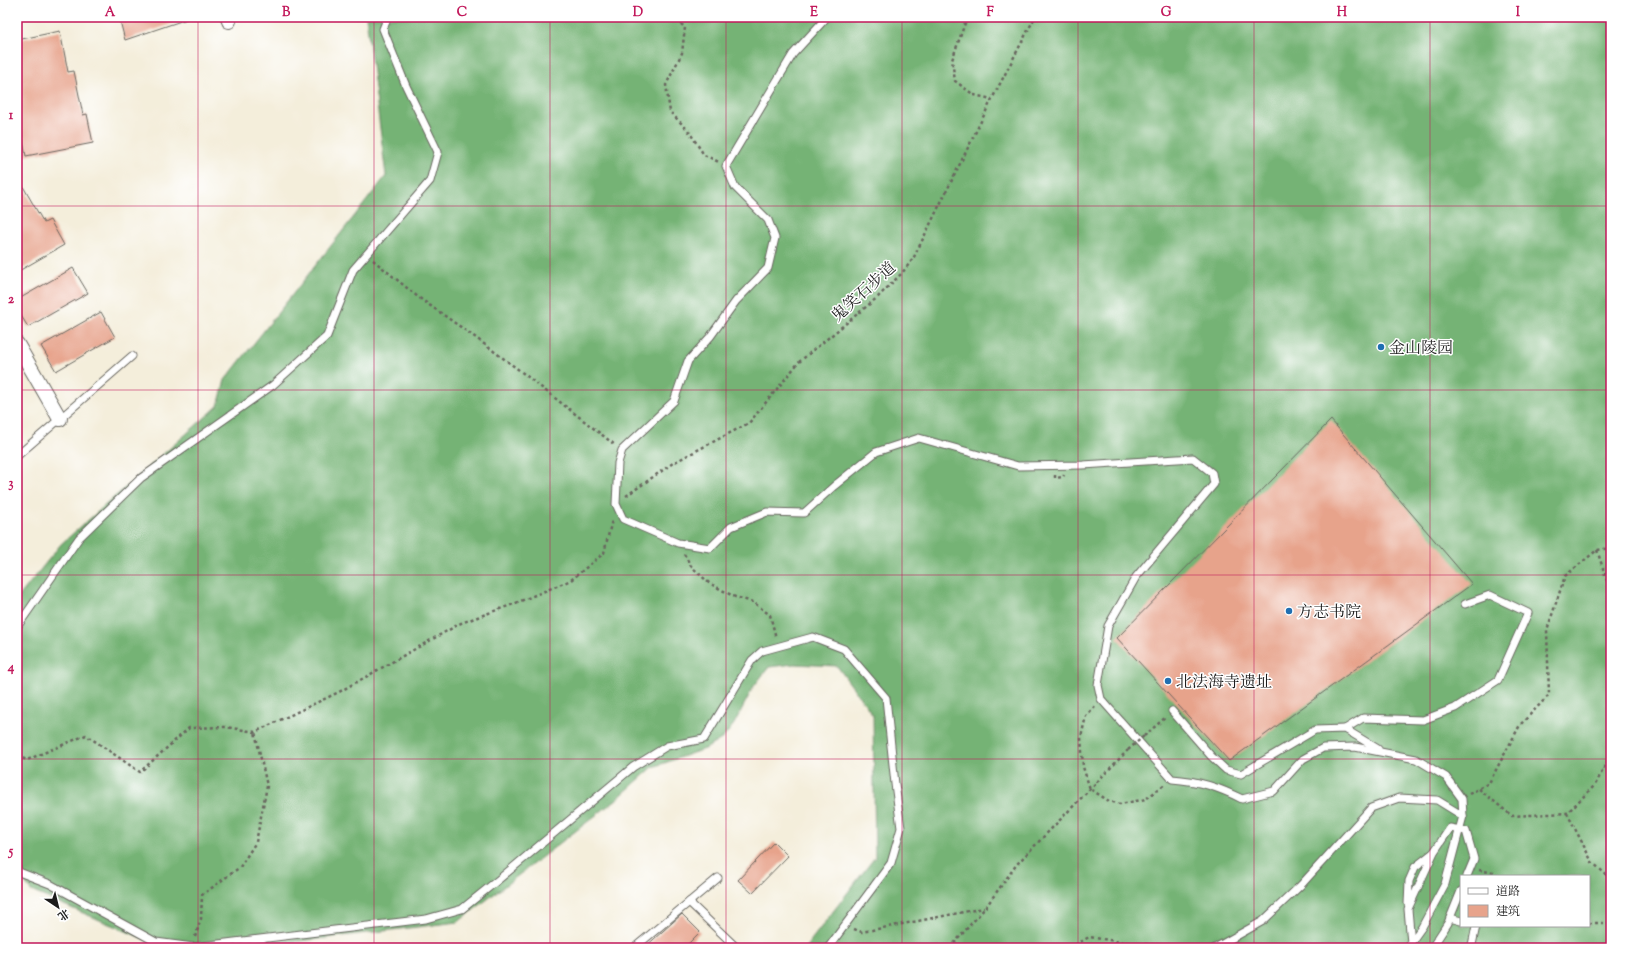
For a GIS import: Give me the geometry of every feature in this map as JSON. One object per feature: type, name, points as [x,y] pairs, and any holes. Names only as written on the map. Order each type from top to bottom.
[{"type":"street","points":[[17,344],[60,419]]},
{"type":"lane","points":[[17,627],[79,538],[140,478],[273,385],[327,336],[353,270],[430,181],[438,152],[406,86],[383,29],[388,17]]},
{"type":"lane","points":[[827,17],[793,54],[726,166],[735,187],[768,220],[775,238],[768,268],[736,301],[710,337],[688,361],[674,401],[622,450],[618,463],[616,504],[623,519],[678,543],[710,548],[731,527],[767,512],[804,513],[834,486],[876,452],[918,438],[1018,466],[1083,465],[1193,458],[1212,473],[1214,484],[1136,577],[1108,626],[1098,686],[1101,699],[1172,779],[1195,781],[1222,789],[1242,799],[1274,791],[1302,759],[1323,748],[1355,747],[1416,759],[1446,777],[1462,799],[1463,816],[1444,884],[1422,927],[1409,946]]},
{"type":"lane","points":[[17,456],[132,356]]},
{"type":"lane","points":[[1172,711],[1211,756],[1226,770],[1241,774],[1315,730],[1345,729],[1363,718],[1422,720],[1455,708],[1498,680],[1528,613],[1490,595],[1465,604]]},
{"type":"lane","points":[[17,868],[19,872],[50,884],[156,942],[193,947],[426,919],[462,909],[633,767],[667,746],[704,739],[752,660],[762,651],[812,637],[844,649],[886,698],[901,828],[891,863],[828,948]]},
{"type":"lane","points":[[1345,729],[1382,752]]},
{"type":"lane","points":[[1215,948],[1263,921],[1300,885],[1371,808],[1400,798],[1437,800],[1463,816]]},
{"type":"lane","points":[[1408,909],[1434,852],[1450,828],[1466,831],[1474,859],[1467,875]]},
{"type":"lane","points":[[1409,946],[1409,881],[1415,867],[1434,852]]},
{"type":"lane","points":[[634,948],[718,878]]},
{"type":"lane","points":[[1425,948],[1435,947],[1450,918],[1460,893]]},
{"type":"lane","points":[[690,902],[737,948]]},
{"type":"lane","points":[[1450,918],[1460,921]]},
{"type":"lane","points":[[1468,948],[1472,945],[1476,927]]},
{"type":"path","points":[[671,17],[685,27],[682,53],[666,85],[670,112],[688,130],[704,155],[726,166]]},
{"type":"path","points":[[963,17],[965,23],[952,60],[955,81],[974,95],[992,98]]},
{"type":"path","name":"鬼笑石步道","points":[[616,504],[673,463],[749,423],[799,362],[878,298],[902,273],[913,259],[992,98],[1035,17]]},
{"type":"path","points":[[367,255],[418,297],[519,370],[622,450]]},
{"type":"path","points":[[17,756],[28,760],[86,735],[140,772],[189,728],[226,727],[255,732],[339,692],[461,623],[511,605],[571,580],[604,553],[616,504]]},
{"type":"path","points":[[678,543],[691,566],[709,583],[735,597],[753,602],[770,615],[778,646]]},
{"type":"path","points":[[1462,799],[1489,784],[1520,724],[1549,695],[1547,630],[1565,576],[1597,550],[1611,548]]},
{"type":"path","points":[[1597,550],[1611,593]]},
{"type":"path","points":[[1101,699],[1086,716],[1081,737],[1083,768],[1090,789],[1109,801],[1120,804],[1146,799],[1172,779]]},
{"type":"path","points":[[950,948],[985,908],[1017,864],[1128,750],[1172,711]]},
{"type":"path","points":[[193,947],[201,920],[202,895],[240,867],[256,842],[266,786],[255,732]]},
{"type":"path","points":[[1478,789],[1512,816],[1567,813],[1595,785],[1611,755]]},
{"type":"path","points":[[1567,813],[1592,862],[1611,879]]},
{"type":"path","points":[[1470,868],[1494,873],[1495,875]]},
{"type":"path","points":[[845,926],[862,932],[985,908]]},
{"type":"path","points":[[1590,923],[1611,923]]},
{"type":"path","points":[[1070,948],[1089,937],[1135,944],[1183,946],[1186,948]]},
{"type":"green space","points":[[366,17],[1611,17],[1611,948],[805,948],[875,857],[873,715],[837,666],[794,664],[769,667],[754,686],[734,724],[723,738],[707,748],[653,767],[617,799],[458,922],[242,948],[166,948],[31,891],[17,872],[17,599],[61,544],[218,406],[225,380],[386,176]]},
{"type":"building","points":[[119,17],[187,17],[187,19],[125,40]]},
{"type":"building","points":[[60,31],[68,72],[74,71],[83,115],[87,114],[93,143],[26,156],[17,113],[17,40]]},
{"type":"building","points":[[17,176],[44,223],[50,220],[64,245],[17,272]]},
{"type":"building","points":[[73,268],[88,293],[28,327],[17,309],[17,300]]},
{"type":"building","points":[[101,312],[115,337],[56,371],[41,346]]},
{"type":"building","name":"方志书院","points":[[1331,420],[1472,584],[1229,761],[1117,638]]},
{"type":"building","points":[[774,842],[788,856],[752,893],[738,880]]},
{"type":"building","points":[[682,914],[700,932],[684,948],[644,948]]},
{"type":"place","name":"金山陵园","points":[[1381,347]]},
{"type":"place","name":"方志书院","points":[[1289,611]]},
{"type":"place","name":"北法海寺遗址","points":[[1168,681]]}]
